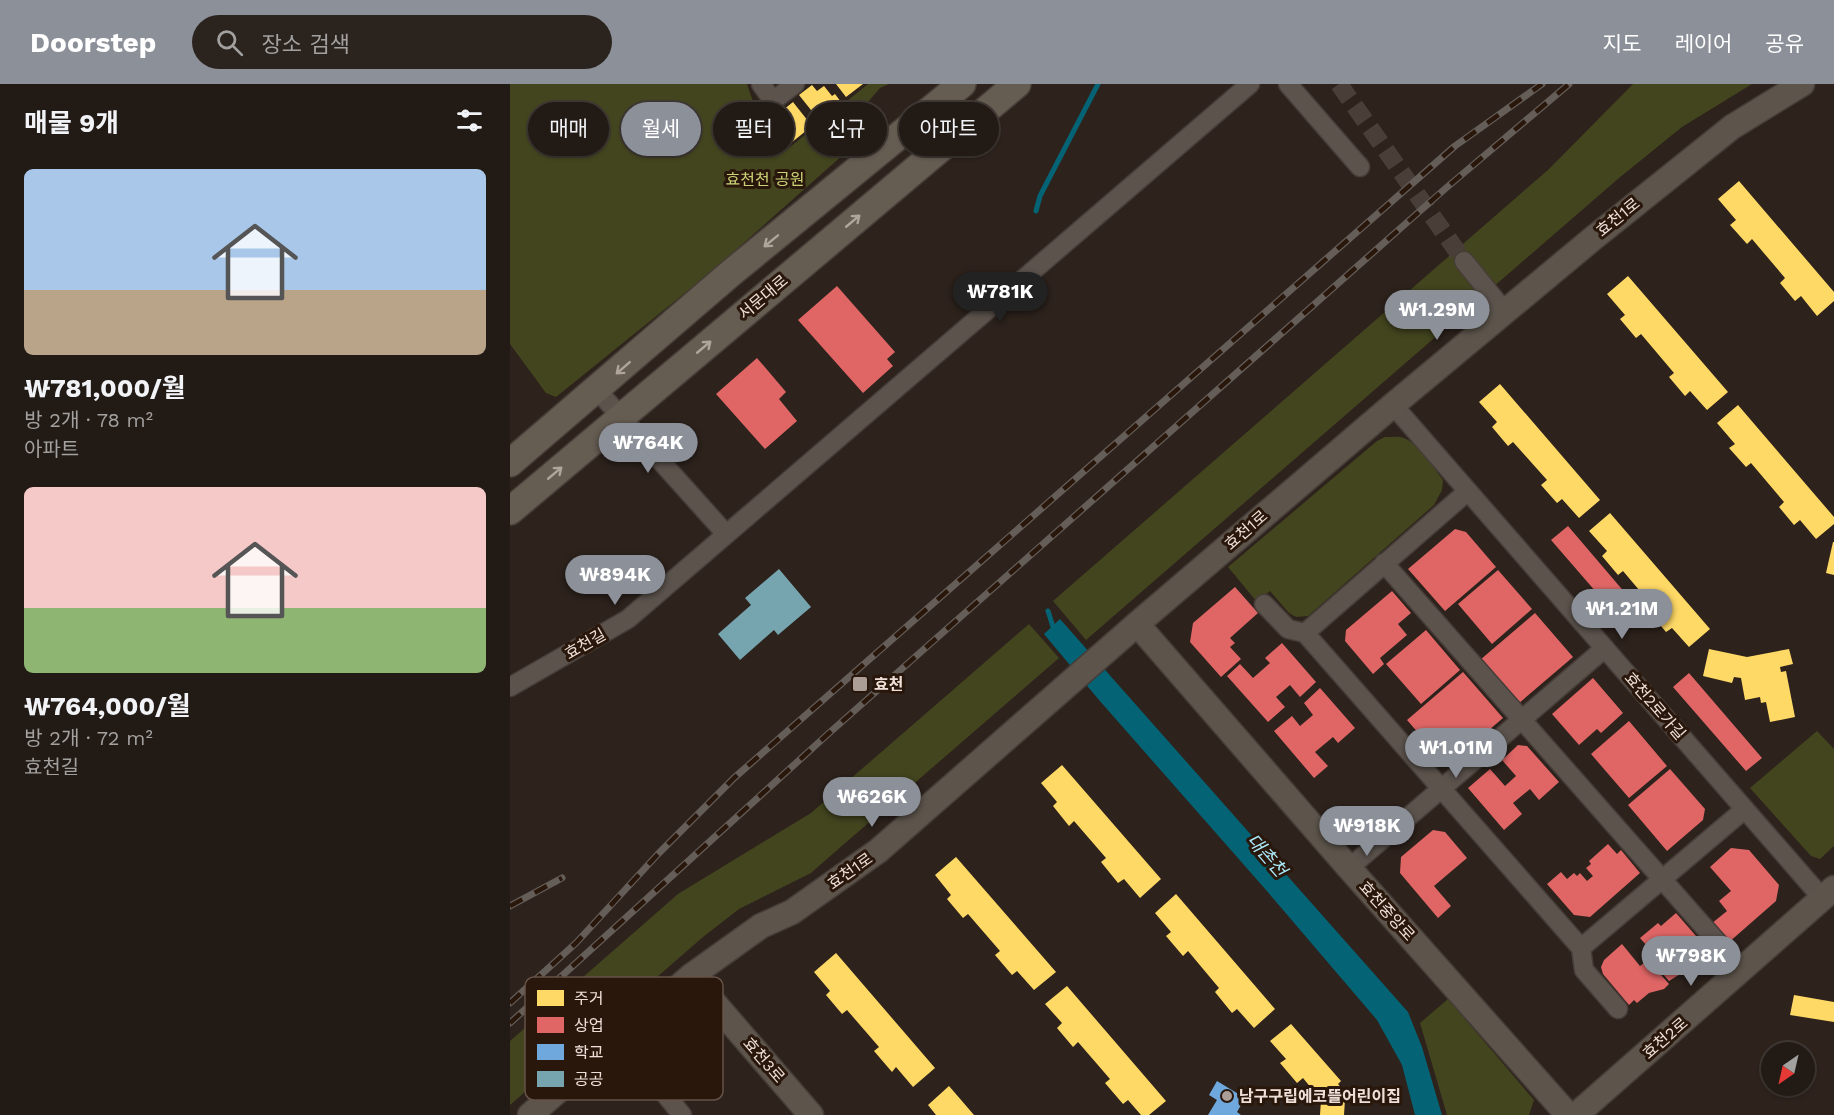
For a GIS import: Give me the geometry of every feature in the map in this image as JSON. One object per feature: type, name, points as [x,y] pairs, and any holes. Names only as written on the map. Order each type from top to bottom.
[{"type":"main road","points":[[510,463],[731,273],[962,84]]},
{"type":"main road","name":"서문대로","points":[[510,511],[1015,86]]},
{"type":"street","points":[[761,84],[773,101],[795,84]]},
{"type":"street","name":"효천길","points":[[510,687],[628,619],[1250,84]]},
{"type":"street","points":[[1288,84],[1360,167]]},
{"type":"street","name":"효천1로","points":[[691,976],[761,926],[792,912],[878,851],[1109,648],[1504,312],[1732,127],[1802,84]]},
{"type":"street","points":[[1464,261],[1504,312]]},
{"type":"street","points":[[597,390],[726,534]]},
{"type":"street","name":"효천2로가길","points":[[1393,405],[1745,809],[1829,894]]},
{"type":"street","points":[[1305,633],[1468,491]]},
{"type":"street","points":[[1384,563],[1742,970]]},
{"type":"street","points":[[1264,604],[1288,629],[1305,633],[1581,948],[1584,970],[1618,1009]]},
{"type":"street","name":"효천중앙로","points":[[1137,624],[1568,1115]]},
{"type":"street","points":[[1349,868],[1605,648]]},
{"type":"street","points":[[1581,948],[1745,809]]},
{"type":"street","name":"효천2로","points":[[1576,1115],[1829,894]]},
{"type":"street","name":"효천3로","points":[[723,1013],[811,1115]]},
{"type":"street","points":[[530,1115],[547,1100]]},
{"type":"street","points":[[670,1100],[682,1115]]},
{"type":"green space","name":"효천천 공원","points":[[510,84],[747,84],[753,102],[713,102],[713,156],[794,156],[794,144],[806,134],[806,156],[842,156],[711,272],[556,397],[546,393],[510,344]]},
{"type":"green space","points":[[868,84],[889,84],[880,88],[868,102],[846,102]]},
{"type":"green space","points":[[1633,84],[1752,84],[1682,127],[1619,178],[1086,640],[1053,601],[1549,169]]},
{"type":"green space","points":[[1385,437],[1404,438],[1415,445],[1443,480],[1442,490],[1434,505],[1308,616],[1296,617],[1289,613],[1270,591],[1257,602],[1228,567],[1377,441]]},
{"type":"green space","points":[[1029,624],[1059,658],[811,873],[739,909],[657,977],[583,977],[678,894],[811,813]]},
{"type":"green space","points":[[1817,731],[1834,749],[1834,846],[1820,859],[1811,856],[1750,788]]},
{"type":"green space","points":[[1448,999],[1534,1100],[1529,1115],[1447,1115],[1420,1023]]},
{"type":"green space","points":[[525,1028],[525,1092],[510,1105],[510,1041]]},
{"type":"water","name":"대촌천","points":[[1060,619],[1408,1012],[1422,1047],[1442,1115],[1415,1115],[1402,1065],[1377,1020],[1044,634]]},
{"type":"building: 주거","points":[[836,84],[863,84],[846,97]]},
{"type":"building: 주거","points":[[812,85],[817,91],[824,86],[841,102],[806,104],[799,95]]},
{"type":"building: 주거","points":[[794,103],[806,118],[806,131],[794,141]]},
{"type":"building: 주거","points":[[1739,181],[1834,292],[1834,301],[1817,316],[1801,296],[1795,301],[1780,283],[1785,278],[1752,239],[1747,244],[1730,225],[1736,220],[1718,199]]},
{"type":"building: 주거","points":[[1628,276],[1728,392],[1707,410],[1690,391],[1685,396],[1669,377],[1674,373],[1641,334],[1636,338],[1620,319],[1625,315],[1607,294]]},
{"type":"building: 주거","points":[[1500,384],[1600,500],[1579,518],[1562,499],[1557,503],[1541,485],[1547,480],[1513,442],[1508,446],[1492,427],[1497,422],[1479,402]]},
{"type":"building: 주거","points":[[1738,405],[1834,517],[1834,524],[1816,539],[1800,520],[1794,525],[1779,507],[1784,502],[1751,463],[1746,467],[1729,448],[1735,444],[1717,423]]},
{"type":"building: 주거","points":[[1610,513],[1710,629],[1689,647],[1672,628],[1666,632],[1651,614],[1656,610],[1623,571],[1618,575],[1602,556],[1607,551],[1589,531]]},
{"type":"building: 주거","points":[[1834,542],[1834,575],[1826,573]]},
{"type":"building: 주거","points":[[1709,649],[1747,657],[1789,649],[1793,664],[1780,667],[1781,672],[1786,671],[1795,717],[1770,722],[1766,702],[1761,703],[1760,697],[1745,700],[1741,678],[1734,677],[1732,683],[1703,676]]},
{"type":"building: 주거","points":[[1062,765],[1161,879],[1140,898],[1124,879],[1118,883],[1101,862],[1106,858],[1074,821],[1069,826],[1053,806],[1057,802],[1041,783]]},
{"type":"building: 주거","points":[[956,857],[1056,972],[1034,990],[1017,971],[1012,975],[995,955],[1000,951],[968,914],[963,918],[947,899],[951,895],[935,875]]},
{"type":"building: 주거","points":[[1176,894],[1275,1009],[1254,1028],[1237,1009],[1232,1013],[1215,992],[1219,988],[1188,951],[1183,956],[1166,936],[1171,932],[1155,913]]},
{"type":"building: 주거","points":[[836,953],[935,1068],[913,1087],[896,1067],[892,1072],[874,1051],[879,1047],[847,1010],[842,1014],[826,995],[830,991],[814,972]]},
{"type":"building: 주거","points":[[1067,986],[1166,1101],[1149,1115],[1141,1115],[1128,1100],[1123,1104],[1105,1083],[1110,1079],[1078,1042],[1073,1047],[1057,1028],[1062,1023],[1045,1004]]},
{"type":"building: 주거","points":[[1794,995],[1834,1002],[1834,1022],[1790,1015]]},
{"type":"building: 주거","points":[[1291,1024],[1341,1081],[1338,1084],[1344,1091],[1344,1115],[1320,1115],[1321,1100],[1303,1078],[1297,1083],[1280,1063],[1286,1059],[1270,1041]]},
{"type":"building: 주거","points":[[949,1086],[974,1115],[936,1115],[928,1105]]},
{"type":"building: 상업","points":[[837,286],[895,352],[887,359],[893,366],[863,393],[798,320]]},
{"type":"building: 상업","points":[[757,358],[786,392],[779,399],[797,421],[765,449],[716,394]]},
{"type":"building: 상업","points":[[1568,526],[1632,601],[1616,615],[1551,540]]},
{"type":"building: 상업","points":[[1455,529],[1466,532],[1496,567],[1445,611],[1408,569]]},
{"type":"building: 상업","points":[[1498,570],[1532,609],[1492,644],[1458,604]]},
{"type":"building: 상업","points":[[1235,587],[1258,613],[1230,638],[1235,643],[1230,647],[1241,659],[1221,677],[1190,642],[1193,623]]},
{"type":"building: 상업","points":[[1392,591],[1411,613],[1398,624],[1407,635],[1380,658],[1384,664],[1373,674],[1345,641],[1346,630]]},
{"type":"building: 상업","points":[[1535,613],[1573,657],[1518,704],[1480,660]]},
{"type":"building: 상업","points":[[1426,630],[1460,670],[1421,704],[1386,664]]},
{"type":"building: 상업","points":[[1282,643],[1316,682],[1300,697],[1290,685],[1276,697],[1285,707],[1268,722],[1227,676],[1240,664],[1253,678],[1270,663],[1265,658]]},
{"type":"building: 상업","points":[[1463,672],[1503,718],[1447,766],[1407,720]]},
{"type":"building: 상업","points":[[1689,673],[1762,758],[1746,771],[1673,687]]},
{"type":"building: 상업","points":[[1593,678],[1623,713],[1601,733],[1597,729],[1579,745],[1552,714]]},
{"type":"building: 상업","points":[[1320,688],[1355,728],[1338,743],[1333,737],[1315,752],[1328,766],[1314,778],[1274,731],[1292,716],[1300,726],[1313,715],[1304,703]]},
{"type":"building: 상업","points":[[1629,721],[1667,766],[1629,798],[1591,754]]},
{"type":"building: 상업","points":[[1518,745],[1527,746],[1559,782],[1539,800],[1530,789],[1513,803],[1522,814],[1504,830],[1468,788],[1490,769],[1505,786],[1516,776],[1502,760]]},
{"type":"building: 상업","points":[[1670,769],[1705,809],[1703,820],[1667,851],[1628,805]]},
{"type":"building: 상업","points":[[1433,830],[1445,832],[1467,858],[1434,886],[1451,906],[1438,918],[1400,873],[1401,857]]},
{"type":"building: 상업","points":[[1608,844],[1617,854],[1621,850],[1640,873],[1590,917],[1574,915],[1547,884],[1561,872],[1567,879],[1574,873],[1577,876],[1580,873],[1587,881],[1593,876],[1586,868],[1591,864],[1589,861]]},
{"type":"building: 상업","points":[[1731,848],[1749,850],[1779,885],[1776,901],[1728,943],[1711,924],[1727,911],[1719,901],[1731,891],[1710,867]]},
{"type":"building: 상업","points":[[1676,913],[1710,952],[1669,981],[1651,960],[1656,956],[1640,938],[1658,923],[1661,926]]},
{"type":"building: 상업","points":[[1622,944],[1640,966],[1648,960],[1669,984],[1664,989],[1649,993],[1637,1003],[1634,1000],[1629,1005],[1603,974],[1601,967],[1604,960]]},
{"type":"building: 학교","name":"남구구립에코뜰어린이집","points":[[1217,1081],[1245,1098],[1237,1112],[1241,1115],[1208,1115],[1217,1100],[1209,1095]]},
{"type":"building: 공공","points":[[779,569],[811,607],[778,635],[774,630],[740,660],[718,634],[751,605],[745,598]]},
{"type":"waterway","points":[[1036,211],[1040,196],[1098,84]]},
{"type":"waterway","points":[[1048,611],[1055,633]]},
{"type":"tunnel","points":[[1339,84],[1464,261]]},
{"type":"railway","points":[[539,977],[576,943],[658,854],[734,778],[1455,146],[1542,84]]},
{"type":"railway","points":[[561,977],[828,734],[1446,188],[1569,84]]},
{"type":"railway","points":[[510,906],[562,878]]},
{"type":"railway","points":[[510,1003],[525,989]]},
{"type":"railway","points":[[510,1023],[525,1009]]},
{"type":"place","name":"효천","points":[[860,684]]},
{"type":"place","name":"남구구립에코뜰어린이집","points":[[1227,1096]]}]
